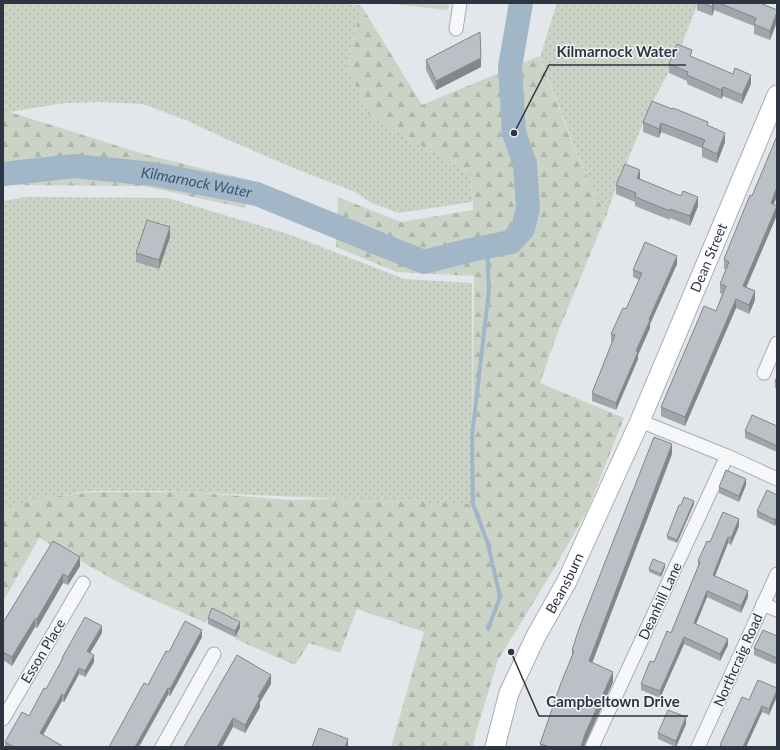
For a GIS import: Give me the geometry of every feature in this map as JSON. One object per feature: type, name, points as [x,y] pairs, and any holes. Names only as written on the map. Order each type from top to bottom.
[{"type":"main road","name":"Dean Street","points":[[640,421],[777,95]]},
{"type":"main road","name":"Beansburn","points":[[495,747],[509,693],[536,636],[567,581],[640,421]]},
{"type":"street","points":[[456,30],[460,3]]},
{"type":"street","points":[[764,373],[776,346]]},
{"type":"street","points":[[640,421],[727,456],[777,479]]},
{"type":"street","name":"Deanhill Lane","points":[[592,747],[727,456]]},
{"type":"street","name":"Northcraig Road","points":[[698,747],[777,574]]},
{"type":"street","name":"Esson Place","points":[[3,719],[83,583]]},
{"type":"street","points":[[763,604],[777,610]]},
{"type":"street","points":[[162,747],[214,654]]},
{"type":"green space","points":[[3,3],[329,3],[361,5],[347,67],[369,116],[471,174],[472,202],[399,213],[372,203],[353,191],[296,169],[188,121],[143,104],[102,102],[65,103],[9,112],[3,110]]},
{"type":"green space","points":[[382,3],[449,3],[448,10]]},
{"type":"green space","points":[[557,3],[698,3],[678,54],[650,107],[614,193],[606,217],[575,148],[540,57]]},
{"type":"green space","points":[[361,5],[422,105],[539,56],[574,147],[606,216],[556,337],[540,383],[624,418],[587,511],[555,567],[498,660],[476,732],[473,747],[391,747],[424,632],[357,609],[340,653],[309,643],[295,665],[235,639],[241,627],[212,613],[206,623],[136,592],[39,538],[3,602],[3,510],[20,501],[91,492],[190,492],[290,500],[472,494],[474,276],[397,272],[336,247],[338,197],[401,222],[473,210],[471,174],[369,116],[347,67]]},
{"type":"green space","points":[[3,110],[147,155],[257,182],[244,208],[144,186],[8,185],[3,187]]},
{"type":"green space","points":[[26,197],[168,198],[291,235],[404,279],[472,283],[473,504],[160,491],[91,491],[26,501],[3,511],[3,201]]},
{"type":"building","points":[[703,3],[713,3],[712,7]]},
{"type":"building","points":[[719,3],[760,3],[777,10],[777,12],[770,31],[754,24],[756,18]]},
{"type":"building","points":[[480,32],[481,58],[436,81],[426,60]]},
{"type":"building","points":[[677,44],[692,50],[690,56],[733,74],[735,68],[751,75],[742,95],[723,87],[721,90],[687,75],[688,72],[669,64]]},
{"type":"building","points":[[652,101],[708,122],[707,125],[725,133],[717,154],[702,147],[705,140],[661,123],[659,129],[643,122]]},
{"type":"building","points":[[777,136],[777,187],[771,203],[777,206],[743,286],[755,291],[749,305],[736,299],[685,417],[661,407],[704,306],[716,311],[726,286],[720,284],[729,262],[724,259],[750,195],[752,196]]},
{"type":"building","points":[[625,164],[640,170],[637,178],[681,196],[683,191],[698,197],[690,216],[670,209],[670,211],[635,197],[636,193],[616,185]]},
{"type":"building","points":[[147,220],[170,227],[159,260],[136,253]]},
{"type":"building","points":[[645,242],[677,256],[649,319],[650,320],[636,351],[638,352],[616,403],[592,393],[615,335],[611,334],[623,308],[626,309],[642,273],[633,270]]},
{"type":"building","points":[[752,415],[777,426],[777,446],[745,431]]},
{"type":"building","points":[[654,437],[672,444],[589,661],[613,672],[585,734],[581,747],[550,747],[540,744],[561,683],[574,651],[572,650],[580,626]]},
{"type":"building","points":[[726,470],[746,479],[739,496],[719,487]]},
{"type":"building","points":[[767,490],[777,495],[777,516],[775,520],[757,511]]},
{"type":"building","points":[[684,497],[694,501],[677,540],[667,536],[679,505],[681,505]]},
{"type":"building","points":[[723,512],[739,519],[731,538],[728,537],[713,575],[748,591],[741,606],[707,591],[694,623],[728,639],[720,654],[684,637],[660,691],[641,684],[650,661],[654,662],[667,631],[671,633],[700,562],[698,561],[707,541],[710,542]]},
{"type":"building","points":[[53,541],[80,557],[68,577],[63,574],[37,619],[35,619],[12,657],[3,652],[3,620],[4,621]]},
{"type":"building","points":[[653,559],[665,564],[661,574],[649,569]]},
{"type":"building","points":[[212,608],[240,622],[235,631],[208,618]]},
{"type":"building","points":[[85,617],[102,626],[87,651],[94,655],[85,671],[79,668],[64,696],[62,694],[40,733],[64,747],[14,747],[5,742],[22,712],[29,716],[44,688],[46,689]]},
{"type":"building","points":[[185,621],[202,630],[170,689],[168,688],[135,747],[109,747],[144,683],[148,685],[166,651],[169,652]]},
{"type":"building","points":[[763,630],[777,636],[777,658],[754,648]]},
{"type":"building","points":[[237,655],[271,675],[258,697],[260,698],[245,725],[233,718],[217,747],[184,747]]},
{"type":"building","points":[[758,680],[777,688],[769,709],[762,706],[743,747],[724,747],[720,745],[742,697],[749,700]]},
{"type":"building","points":[[668,710],[686,717],[676,741],[658,733]]},
{"type":"building","points":[[319,728],[348,739],[345,747],[312,747]]},
{"type":"waterway","name":"Kilmarnock Water","points":[[3,174],[74,166],[153,174],[257,194],[424,262],[511,242],[523,229],[528,208],[525,164],[514,133],[510,67],[521,3]]},
{"type":"waterway","points":[[487,247],[489,290],[472,436],[473,504],[488,544],[500,597],[488,629]]},
{"type":"place","name":"Kilmarnock Water","points":[[514,133]]},
{"type":"place","name":"Campbeltown Drive","points":[[511,652]]}]
